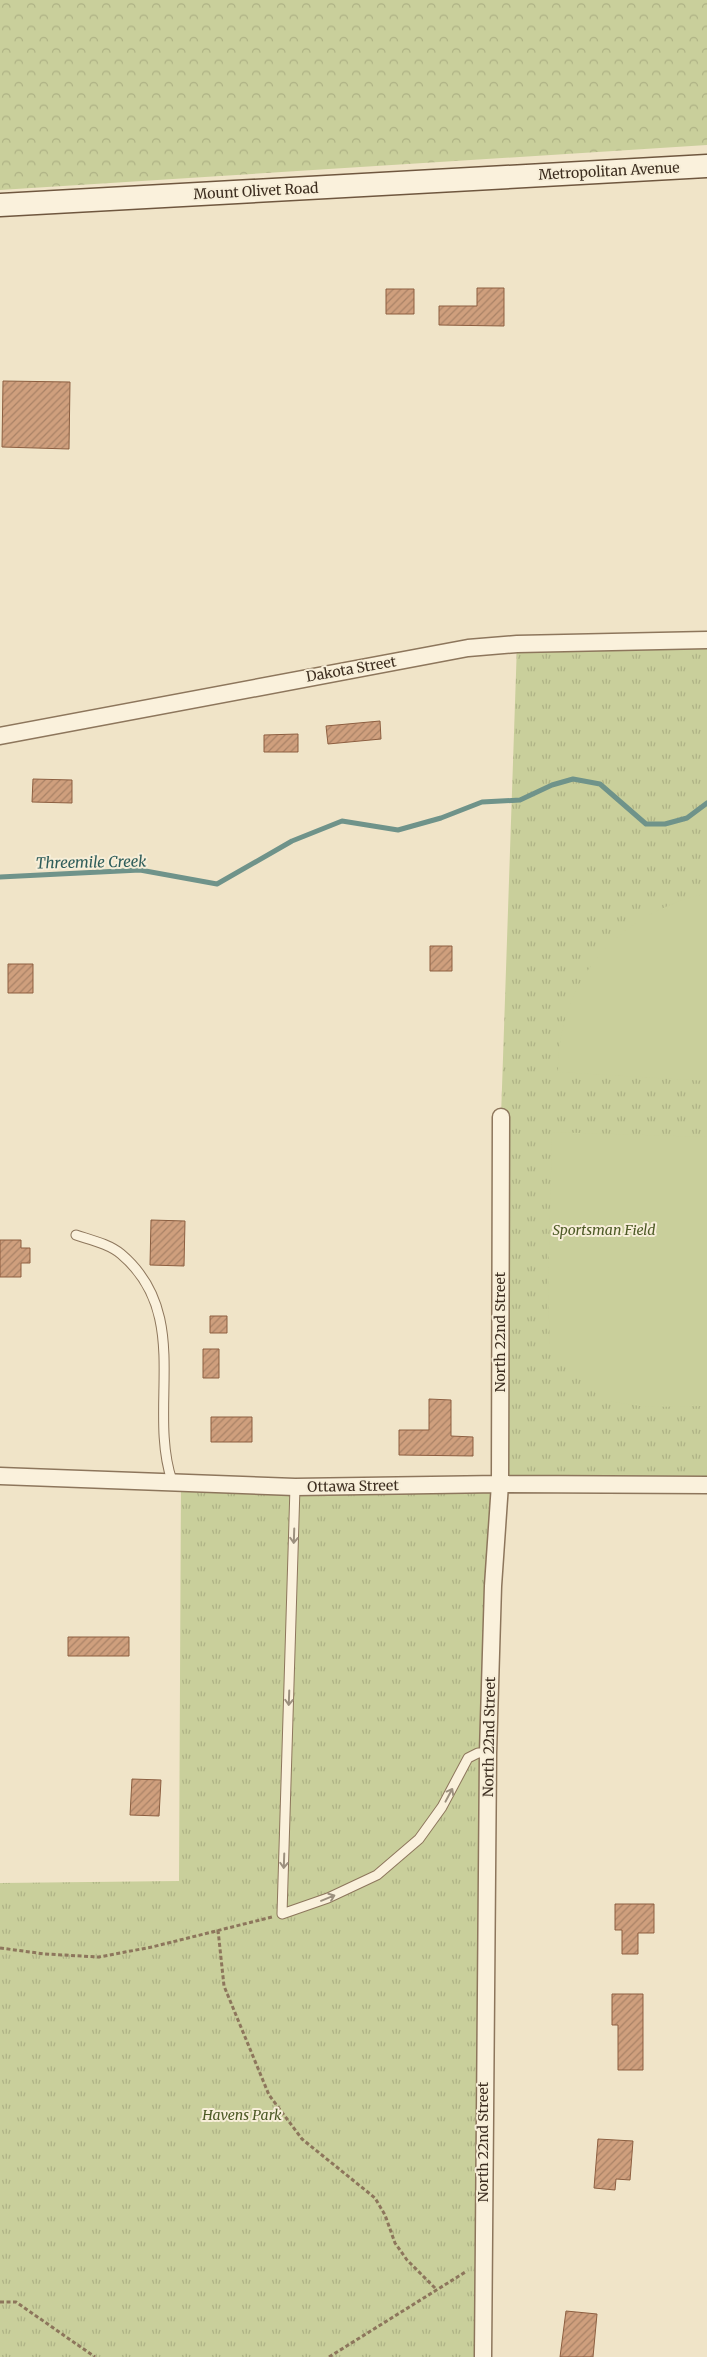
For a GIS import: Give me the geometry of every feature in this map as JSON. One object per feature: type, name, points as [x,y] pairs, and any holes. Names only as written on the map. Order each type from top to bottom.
[{"type":"street","name":"Metropolitan Avenue","points":[[511,177],[707,166]]},
{"type":"street","name":"Mount Olivet Road","points":[[0,205],[511,177]]},
{"type":"street","name":"Dakota Street","points":[[0,736],[468,648],[517,644],[707,640]]},
{"type":"street","name":"North 22nd Street","points":[[482,2357],[488,1753],[493,1586],[500,1484],[501,1117]]},
{"type":"street","name":"Ottawa Street","points":[[0,1476],[295,1487],[500,1484],[707,1485]]},
{"type":"lane","points":[[76,1235],[105,1245],[120,1254],[138,1272],[155,1302],[164,1338],[164,1449],[172,1481]]},
{"type":"lane","points":[[295,1487],[282,1914],[328,1898],[377,1875],[419,1839],[442,1807],[468,1758],[478,1753],[488,1753]]},
{"type":"path","points":[[0,1948],[45,1954],[99,1956],[282,1914]]},
{"type":"path","points":[[218,1930],[224,1986],[269,2095],[302,2139],[375,2198],[385,2215],[395,2243],[406,2260],[436,2290]]},
{"type":"path","points":[[329,2357],[482,2262]]},
{"type":"path","points":[[0,2302],[16,2302],[95,2357]]},
{"type":"green space","points":[[0,0],[707,0],[707,145],[0,190]]},
{"type":"green space","name":"Sportsman Field","points":[[707,640],[707,1485],[500,1484],[501,1117],[517,644]]},
{"type":"green space","points":[[707,893],[707,1081],[558,1072],[561,1038],[569,1008],[582,980],[599,956],[621,934],[646,917],[675,903]]},
{"type":"green space","points":[[552,1132],[707,1137],[707,1406],[646,1407],[602,1400],[550,1344],[548,1295]]},
{"type":"green space","name":"Havens Park","points":[[181,1481],[500,1484],[483,2357],[0,2357],[0,1883],[179,1881]]},
{"type":"building","points":[[477,288],[504,288],[504,326],[439,325],[439,306],[477,306]]},
{"type":"building","points":[[386,289],[414,289],[414,314],[386,314]]},
{"type":"building","points":[[3,381],[70,382],[69,449],[2,447]]},
{"type":"building","points":[[380,721],[381,739],[328,744],[326,726]]},
{"type":"building","points":[[298,734],[298,752],[264,752],[264,735]]},
{"type":"building","points":[[33,779],[72,780],[72,803],[32,802]]},
{"type":"building","points":[[430,946],[452,946],[452,971],[430,971]]},
{"type":"building","points":[[8,964],[33,964],[33,993],[8,993]]},
{"type":"building","points":[[151,1220],[185,1221],[184,1266],[150,1265]]},
{"type":"building","points":[[0,1240],[21,1240],[21,1248],[30,1248],[30,1263],[21,1263],[21,1277],[0,1277]]},
{"type":"building","points":[[210,1316],[227,1316],[227,1333],[210,1333]]},
{"type":"building","points":[[203,1349],[219,1349],[219,1378],[203,1378]]},
{"type":"building","points":[[429,1399],[451,1400],[451,1436],[473,1437],[473,1456],[399,1455],[399,1430],[429,1430]]},
{"type":"building","points":[[211,1417],[252,1417],[252,1442],[211,1442]]},
{"type":"building","points":[[68,1637],[129,1637],[129,1656],[68,1656]]},
{"type":"building","points":[[132,1779],[161,1780],[159,1816],[130,1815]]},
{"type":"building","points":[[615,1904],[654,1904],[654,1933],[638,1933],[638,1954],[622,1954],[622,1930],[615,1930]]},
{"type":"building","points":[[612,1994],[643,1994],[643,2070],[618,2070],[618,2025],[612,2025]]},
{"type":"building","points":[[598,2139],[633,2141],[630,2180],[616,2179],[615,2190],[594,2188]]},
{"type":"building","points":[[566,2311],[597,2314],[593,2357],[560,2357]]},
{"type":"waterway","name":"Threemile Creek","points":[[0,877],[140,870],[217,884],[292,841],[342,821],[398,830],[441,818],[482,802],[520,800],[552,785],[573,779],[600,784],[646,824],[665,824],[687,818],[707,803]]}]
